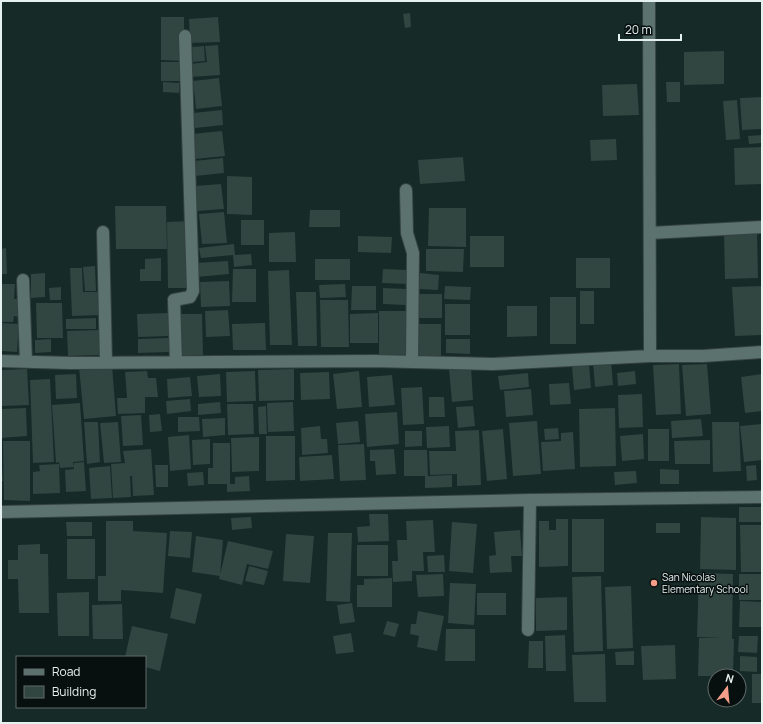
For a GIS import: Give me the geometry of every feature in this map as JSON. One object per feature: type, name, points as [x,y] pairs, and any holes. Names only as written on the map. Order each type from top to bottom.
[{"type":"street","points":[[649,1],[650,356]]},
{"type":"street","points":[[176,362],[174,300],[190,298],[193,291],[185,36]]},
{"type":"street","points":[[406,190],[407,233],[413,253],[412,362]]},
{"type":"street","points":[[650,233],[762,227]]},
{"type":"street","points":[[103,232],[106,362]]},
{"type":"street","points":[[24,280],[26,361]]},
{"type":"street","points":[[1,361],[412,362],[493,364],[650,356],[703,356],[762,352]]},
{"type":"street","points":[[1,512],[530,500],[762,497]]},
{"type":"street","points":[[528,630],[530,500]]},
{"type":"building","points":[[410,13],[411,27],[405,28],[403,14]]},
{"type":"building","points":[[161,17],[184,17],[184,61],[161,60]]},
{"type":"building","points":[[218,17],[220,42],[190,43],[189,19]]},
{"type":"building","points":[[218,45],[220,75],[191,77],[190,64],[207,62],[205,46]]},
{"type":"building","points":[[204,46],[205,61],[193,62],[192,47]]},
{"type":"building","points":[[724,51],[724,84],[684,85],[684,52]]},
{"type":"building","points":[[161,62],[185,62],[184,81],[161,81]]},
{"type":"building","points":[[219,78],[222,106],[196,109],[193,81]]},
{"type":"building","points":[[163,82],[179,83],[179,93],[163,92]]},
{"type":"building","points":[[666,82],[680,82],[680,102],[667,102]]},
{"type":"building","points":[[637,84],[639,115],[603,116],[602,85]]},
{"type":"building","points":[[762,97],[762,129],[742,130],[740,98]]},
{"type":"building","points":[[737,100],[740,139],[726,140],[723,101]]},
{"type":"building","points":[[222,110],[223,125],[195,128],[193,113]]},
{"type":"building","points":[[222,131],[225,156],[195,159],[192,134]]},
{"type":"building","points":[[762,135],[762,143],[749,144],[748,136]]},
{"type":"building","points":[[616,139],[617,160],[591,161],[590,140]]},
{"type":"building","points":[[762,147],[762,184],[735,185],[734,148]]},
{"type":"building","points":[[463,157],[465,181],[420,184],[418,160]]},
{"type":"building","points":[[223,158],[224,173],[195,176],[194,161]]},
{"type":"building","points":[[227,176],[252,177],[252,215],[227,214]]},
{"type":"building","points":[[221,184],[224,209],[197,211],[195,186]]},
{"type":"building","points":[[115,206],[166,206],[167,249],[116,249]]},
{"type":"building","points":[[429,208],[466,208],[466,247],[428,246]]},
{"type":"building","points":[[310,210],[340,210],[340,227],[309,227]]},
{"type":"building","points":[[224,212],[227,243],[202,244],[199,214]]},
{"type":"building","points":[[241,220],[264,220],[264,245],[241,245]]},
{"type":"building","points":[[189,221],[190,288],[168,288],[167,222]]},
{"type":"building","points":[[757,231],[758,278],[725,279],[724,232]]},
{"type":"building","points":[[295,232],[296,262],[269,262],[269,233]]},
{"type":"building","points":[[358,236],[392,237],[391,253],[358,252]]},
{"type":"building","points":[[470,236],[504,236],[504,267],[470,267]]},
{"type":"building","points":[[234,244],[235,255],[251,254],[252,265],[234,267],[233,255],[201,258],[199,248]]},
{"type":"building","points":[[6,248],[7,274],[1,274],[1,249]]},
{"type":"building","points":[[426,249],[464,249],[463,272],[426,271]]},
{"type":"building","points":[[161,258],[161,281],[140,281],[140,269],[145,269],[145,259]]},
{"type":"building","points":[[576,258],[610,258],[610,288],[576,288]]},
{"type":"building","points":[[315,259],[350,259],[350,280],[315,280]]},
{"type":"building","points":[[228,261],[229,274],[197,277],[195,263]]},
{"type":"building","points":[[95,266],[96,291],[85,291],[83,267]]},
{"type":"building","points":[[70,268],[82,268],[83,292],[101,292],[102,315],[72,316]]},
{"type":"building","points":[[233,269],[256,269],[256,302],[232,302]]},
{"type":"building","points":[[383,269],[408,270],[408,284],[382,283]]},
{"type":"building","points":[[289,270],[292,345],[270,345],[268,271]]},
{"type":"building","points":[[45,273],[45,297],[31,298],[31,274]]},
{"type":"building","points":[[420,273],[439,275],[438,290],[419,289]]},
{"type":"building","points":[[229,281],[230,306],[201,307],[200,282]]},
{"type":"building","points":[[1,284],[15,284],[14,299],[20,299],[19,317],[14,316],[13,322],[1,322]]},
{"type":"building","points":[[345,284],[346,297],[320,298],[319,285]]},
{"type":"building","points":[[352,286],[376,286],[376,310],[351,310]]},
{"type":"building","points":[[445,286],[471,287],[470,300],[444,299]]},
{"type":"building","points":[[762,286],[762,335],[735,336],[732,287]]},
{"type":"building","points":[[61,287],[61,300],[50,300],[49,288]]},
{"type":"building","points":[[383,288],[407,289],[406,305],[383,304]]},
{"type":"building","points":[[580,291],[594,291],[594,324],[580,324]]},
{"type":"building","points":[[296,292],[316,292],[317,346],[298,346]]},
{"type":"building","points":[[419,294],[442,294],[442,318],[419,318]]},
{"type":"building","points":[[550,297],[576,297],[576,344],[550,344]]},
{"type":"building","points":[[320,300],[348,300],[349,347],[321,347]]},
{"type":"building","points":[[36,303],[62,303],[63,338],[37,338]]},
{"type":"building","points":[[445,304],[470,304],[470,335],[445,335]]},
{"type":"building","points":[[507,306],[537,306],[537,336],[507,337]]},
{"type":"building","points":[[228,310],[230,336],[206,337],[205,311]]},
{"type":"building","points":[[379,311],[407,311],[408,355],[379,355]]},
{"type":"building","points":[[169,313],[169,336],[138,337],[137,314]]},
{"type":"building","points":[[378,313],[378,343],[350,343],[350,314]]},
{"type":"building","points":[[179,314],[202,314],[203,355],[181,356]]},
{"type":"building","points":[[96,318],[96,329],[66,329],[66,319]]},
{"type":"building","points":[[1,323],[19,324],[17,352],[1,351]]},
{"type":"building","points":[[265,323],[266,350],[233,350],[232,324]]},
{"type":"building","points":[[418,324],[441,324],[441,357],[418,357]]},
{"type":"building","points":[[99,330],[100,355],[68,356],[67,331]]},
{"type":"building","points":[[169,338],[170,352],[138,353],[138,339]]},
{"type":"building","points":[[51,339],[51,352],[35,353],[35,340]]},
{"type":"building","points":[[446,339],[470,339],[470,354],[446,353]]},
{"type":"building","points":[[611,361],[613,385],[595,387],[593,363]]},
{"type":"building","points":[[589,364],[591,388],[574,390],[572,366]]},
{"type":"building","points":[[679,364],[681,414],[656,415],[653,365]]},
{"type":"building","points":[[707,364],[711,414],[686,416],[682,365]]},
{"type":"building","points":[[112,365],[116,416],[84,419],[79,367]]},
{"type":"building","points":[[471,367],[473,400],[452,402],[449,369]]},
{"type":"building","points":[[27,369],[29,405],[2,406],[1,370]]},
{"type":"building","points":[[294,369],[294,400],[259,401],[258,370]]},
{"type":"building","points":[[147,371],[148,378],[156,378],[158,397],[145,397],[145,413],[118,414],[117,398],[127,398],[125,372]]},
{"type":"building","points":[[255,371],[256,401],[227,402],[226,372]]},
{"type":"building","points":[[359,371],[362,407],[337,409],[333,374]]},
{"type":"building","points":[[635,371],[636,384],[618,386],[617,373]]},
{"type":"building","points":[[329,372],[330,399],[301,400],[300,373]]},
{"type":"building","points":[[528,373],[529,387],[500,390],[498,376]]},
{"type":"building","points":[[76,374],[77,398],[56,399],[55,375]]},
{"type":"building","points":[[220,374],[221,396],[199,397],[197,376]]},
{"type":"building","points":[[762,374],[762,411],[745,413],[741,377]]},
{"type":"building","points":[[392,375],[395,405],[369,407],[367,377]]},
{"type":"building","points":[[190,377],[192,396],[168,398],[167,379]]},
{"type":"building","points":[[50,379],[54,462],[33,463],[30,380]]},
{"type":"building","points":[[569,383],[571,404],[550,405],[549,384]]},
{"type":"building","points":[[422,387],[424,424],[403,425],[401,388]]},
{"type":"building","points":[[531,389],[533,415],[506,417],[504,391]]},
{"type":"building","points":[[642,394],[643,427],[619,428],[618,395]]},
{"type":"building","points":[[429,397],[444,397],[445,417],[429,417]]},
{"type":"building","points":[[190,399],[191,411],[167,414],[166,401]]},
{"type":"building","points":[[220,402],[221,413],[198,415],[198,404]]},
{"type":"building","points":[[293,402],[294,431],[268,432],[267,403]]},
{"type":"building","points":[[80,403],[84,461],[73,462],[74,467],[60,468],[59,462],[56,463],[52,405]]},
{"type":"building","points":[[227,404],[253,404],[254,434],[228,435]]},
{"type":"building","points":[[266,406],[267,434],[259,434],[258,407]]},
{"type":"building","points":[[473,406],[475,426],[458,428],[456,407]]},
{"type":"building","points":[[26,408],[27,436],[1,438],[1,409]]},
{"type":"building","points":[[615,408],[616,466],[580,467],[579,409]]},
{"type":"building","points":[[397,412],[399,444],[367,447],[365,414]]},
{"type":"building","points":[[160,414],[162,431],[150,432],[149,415]]},
{"type":"building","points":[[141,415],[143,445],[123,446],[121,416]]},
{"type":"building","points":[[178,417],[199,417],[200,431],[178,432]]},
{"type":"building","points":[[225,418],[225,435],[203,437],[202,419]]},
{"type":"building","points":[[701,419],[703,436],[672,438],[671,421]]},
{"type":"building","points":[[358,421],[360,442],[338,444],[336,423]]},
{"type":"building","points":[[537,421],[541,474],[513,476],[509,423]]},
{"type":"building","points":[[84,422],[98,422],[100,462],[87,464]]},
{"type":"building","points":[[118,422],[121,462],[104,463],[100,423]]},
{"type":"building","points":[[712,422],[739,422],[741,471],[713,472]]},
{"type":"building","points":[[762,424],[762,460],[744,462],[740,426]]},
{"type":"building","points":[[320,426],[321,439],[327,439],[328,453],[302,455],[301,428]]},
{"type":"building","points":[[449,426],[450,447],[427,448],[426,427]]},
{"type":"building","points":[[558,428],[559,439],[545,440],[544,429]]},
{"type":"building","points":[[503,429],[507,479],[487,481],[482,431]]},
{"type":"building","points":[[648,429],[669,429],[669,461],[648,461]]},
{"type":"building","points":[[479,430],[481,485],[457,486],[457,474],[430,475],[429,451],[456,451],[455,431]]},
{"type":"building","points":[[405,431],[422,431],[422,446],[405,447]]},
{"type":"building","points":[[573,432],[575,469],[543,471],[541,442],[561,441],[561,433]]},
{"type":"building","points":[[643,434],[644,459],[622,461],[620,436]]},
{"type":"building","points":[[189,435],[191,469],[170,471],[168,437]]},
{"type":"building","points":[[266,436],[295,436],[295,480],[266,481]]},
{"type":"building","points":[[259,437],[259,471],[232,472],[231,438]]},
{"type":"building","points":[[210,439],[210,464],[193,465],[192,440]]},
{"type":"building","points":[[710,440],[710,464],[675,464],[674,441]]},
{"type":"building","points":[[3,441],[30,441],[30,501],[4,500]]},
{"type":"building","points":[[213,443],[230,443],[230,484],[235,484],[235,477],[249,476],[250,491],[227,492],[227,484],[208,484],[208,468],[213,468]]},
{"type":"building","points":[[364,444],[366,480],[340,481],[338,445]]},
{"type":"building","points":[[151,449],[154,495],[133,496],[132,476],[130,476],[131,497],[113,498],[111,464],[125,463],[123,451]]},
{"type":"building","points":[[394,449],[396,474],[376,475],[375,461],[370,461],[370,450]]},
{"type":"building","points":[[404,450],[427,450],[428,476],[452,475],[452,487],[425,488],[425,476],[404,476]]},
{"type":"building","points":[[332,455],[334,479],[300,481],[299,457]]},
{"type":"building","points":[[84,462],[86,491],[66,492],[65,470],[74,469],[74,463]]},
{"type":"building","points":[[59,464],[60,493],[33,494],[33,472],[40,471],[39,465]]},
{"type":"building","points":[[2,465],[3,481],[1,481]]},
{"type":"building","points":[[155,465],[168,465],[168,487],[156,487]]},
{"type":"building","points":[[756,465],[757,480],[747,481],[746,466]]},
{"type":"building","points":[[110,466],[112,498],[91,499],[89,468]]},
{"type":"building","points":[[660,469],[679,470],[679,484],[660,484]]},
{"type":"building","points":[[636,471],[637,483],[615,485],[614,472]]},
{"type":"building","points":[[203,472],[204,485],[188,486],[187,473]]},
{"type":"building","points":[[739,507],[762,507],[762,522],[739,522]]},
{"type":"building","points":[[369,514],[388,514],[389,541],[358,542],[357,527],[370,526]]},
{"type":"building","points":[[251,517],[252,528],[232,530],[231,518]]},
{"type":"building","points":[[701,517],[736,518],[736,570],[700,569]]},
{"type":"building","points":[[556,519],[568,519],[568,566],[539,567],[539,521],[549,521],[549,530],[556,530]]},
{"type":"building","points":[[572,519],[604,519],[604,572],[572,572]]},
{"type":"building","points":[[433,520],[435,552],[423,552],[424,571],[412,571],[412,581],[393,582],[392,561],[398,561],[397,540],[407,540],[406,521]]},
{"type":"building","points":[[106,521],[133,521],[133,531],[167,533],[163,593],[121,590],[121,601],[98,601],[98,576],[106,576]]},
{"type":"building","points":[[66,522],[92,522],[92,536],[67,536]]},
{"type":"building","points":[[452,522],[477,524],[473,573],[449,571]]},
{"type":"building","points":[[656,523],[680,523],[680,533],[656,533]]},
{"type":"building","points":[[740,525],[762,525],[762,572],[741,572]]},
{"type":"building","points":[[520,530],[522,556],[511,556],[512,572],[490,573],[489,556],[496,555],[494,532]]},
{"type":"building","points":[[170,531],[192,532],[190,558],[168,556]]},
{"type":"building","points":[[328,533],[352,533],[350,602],[326,601]]},
{"type":"building","points":[[286,534],[314,536],[310,583],[283,581]]},
{"type":"building","points":[[196,536],[223,540],[220,576],[192,572]]},
{"type":"building","points":[[67,539],[95,539],[95,579],[67,579]]},
{"type":"building","points":[[228,541],[273,551],[268,569],[247,564],[242,585],[219,579]]},
{"type":"building","points":[[40,544],[40,554],[48,554],[49,613],[19,613],[18,579],[8,579],[8,560],[18,560],[18,545]]},
{"type":"building","points":[[357,545],[388,545],[388,576],[357,576]]},
{"type":"building","points":[[444,555],[445,572],[428,572],[427,556]]},
{"type":"building","points":[[249,566],[268,571],[264,585],[245,581]]},
{"type":"building","points":[[699,573],[733,574],[733,668],[707,668],[707,676],[698,676],[699,638],[723,638],[697,637]]},
{"type":"building","points":[[443,574],[444,596],[418,597],[416,575]]},
{"type":"building","points":[[739,574],[762,574],[762,600],[739,600]]},
{"type":"building","points":[[601,576],[603,651],[574,652],[572,577]]},
{"type":"building","points":[[392,578],[392,607],[357,607],[357,585],[364,585],[364,579]]},
{"type":"building","points":[[450,583],[476,584],[474,625],[448,623]]},
{"type":"building","points":[[631,586],[633,648],[607,649],[605,587]]},
{"type":"building","points":[[176,588],[202,594],[195,624],[170,618]]},
{"type":"building","points":[[89,592],[89,636],[58,636],[57,593]]},
{"type":"building","points":[[477,593],[506,593],[506,615],[477,615]]},
{"type":"building","points":[[567,597],[567,630],[536,631],[536,598]]},
{"type":"building","points":[[740,601],[761,602],[761,627],[739,627]]},
{"type":"building","points":[[352,603],[355,622],[340,624],[337,605]]},
{"type":"building","points":[[122,604],[123,639],[93,639],[92,605]]},
{"type":"building","points":[[418,611],[444,616],[437,651],[417,647],[419,636],[410,634],[411,624],[416,624]]},
{"type":"building","points":[[387,621],[399,624],[395,637],[383,634]]},
{"type":"building","points":[[132,626],[168,634],[160,671],[146,667],[146,656],[125,656]]},
{"type":"building","points":[[446,629],[475,629],[475,661],[445,661]]},
{"type":"building","points":[[351,633],[354,652],[336,654],[333,636]]},
{"type":"building","points":[[565,635],[566,671],[546,671],[545,636]]},
{"type":"building","points":[[739,636],[758,636],[757,653],[738,652]]},
{"type":"building","points":[[529,641],[543,641],[543,668],[528,668]]},
{"type":"building","points":[[675,645],[676,679],[643,680],[641,646]]},
{"type":"building","points":[[634,651],[634,665],[616,665],[615,652]]},
{"type":"building","points":[[605,654],[606,702],[574,702],[572,655]]},
{"type":"building","points":[[740,656],[757,657],[757,672],[747,671],[747,668],[740,668]]},
{"type":"building","points":[[752,674],[762,674],[762,703],[752,703]]},
{"type":"place","name":"San Nicolas Elementary School","points":[[654,583]]}]
